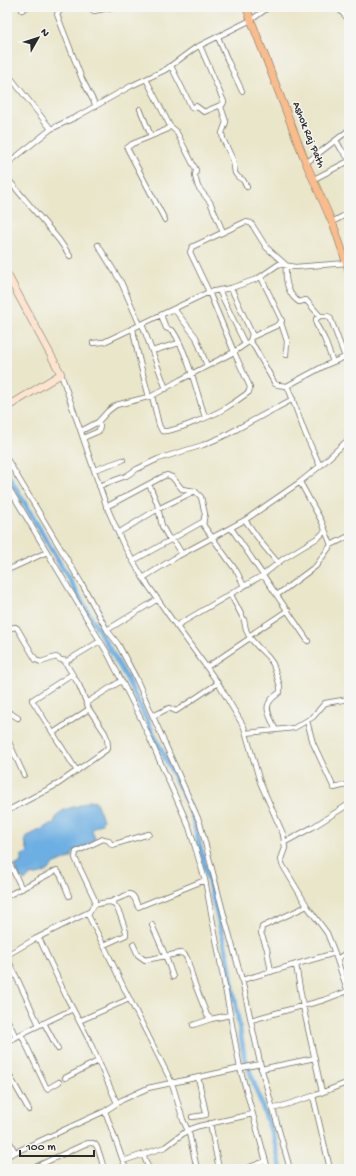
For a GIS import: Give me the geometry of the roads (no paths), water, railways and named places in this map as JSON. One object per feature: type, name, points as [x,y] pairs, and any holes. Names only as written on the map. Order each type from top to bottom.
[{"type":"main road","name":"Ashok Raj Path","points":[[246,7],[306,163],[348,263],[349,271]]},
{"type":"main road","points":[[7,274],[61,374],[7,407]]},
{"type":"street","points":[[22,10],[27,7]]},
{"type":"street","points":[[64,7],[57,14],[82,79],[96,106]]},
{"type":"street","points":[[89,7],[94,11],[113,7]]},
{"type":"street","points":[[7,164],[51,129],[172,66],[200,46],[251,20],[269,7]]},
{"type":"street","points":[[336,7],[349,20]]},
{"type":"street","points":[[218,37],[242,91]]},
{"type":"street","points":[[200,46],[224,102],[221,107],[226,122],[222,133],[222,139],[233,160],[238,177],[243,180],[247,187]]},
{"type":"street","points":[[172,66],[192,108],[196,106],[204,112],[223,104]]},
{"type":"street","points":[[7,74],[51,129]]},
{"type":"street","points":[[146,79],[170,126],[178,135],[196,170],[195,178],[198,187],[210,202],[223,232]]},
{"type":"street","points":[[140,109],[151,136]]},
{"type":"street","points":[[165,220],[127,148],[132,144],[166,130],[170,126]]},
{"type":"street","points":[[306,163],[349,130]]},
{"type":"street","points":[[314,179],[349,160],[336,140]]},
{"type":"street","points":[[7,178],[59,240],[70,256]]},
{"type":"street","points":[[332,222],[349,213]]},
{"type":"street","points":[[133,328],[136,347],[162,431],[165,432],[179,428],[223,410],[250,390],[209,292],[190,254],[190,250],[197,244],[248,222],[253,226],[260,239],[269,250],[286,265]]},
{"type":"street","points":[[98,245],[121,282],[133,306],[166,389]]},
{"type":"street","points":[[93,343],[104,342],[209,292],[231,288],[252,281],[261,277],[279,264],[295,268],[348,263]]},
{"type":"street","points":[[286,265],[285,276],[287,284],[295,299],[299,302],[304,300],[309,302],[320,316]]},
{"type":"street","points":[[261,277],[281,315],[281,323],[287,341],[286,355]]},
{"type":"street","points":[[231,288],[250,329],[249,341]]},
{"type":"street","points":[[219,290],[275,384],[287,386],[333,362],[346,357]]},
{"type":"street","points":[[174,309],[196,337],[207,366]]},
{"type":"street","points":[[161,315],[166,328],[173,330],[180,343],[192,374],[205,417]]},
{"type":"street","points":[[333,362],[324,338],[315,321],[320,316],[330,317],[349,366]]},
{"type":"street","points":[[81,431],[98,422],[116,405],[151,397],[234,352],[249,341],[281,323]]},
{"type":"street","points":[[152,351],[180,343]]},
{"type":"street","points":[[61,374],[106,507],[132,561],[176,626],[218,683],[240,719],[246,734],[255,768],[281,827],[285,842],[285,848],[281,859],[282,864],[307,906],[326,933],[335,953],[348,993],[251,1020]]},
{"type":"street","points":[[287,386],[305,433],[320,466]]},
{"type":"street","points":[[99,486],[126,476],[158,459],[203,445],[224,436],[293,400]]},
{"type":"street","points":[[83,438],[99,431],[100,426],[98,422]]},
{"type":"street","points":[[143,578],[182,554],[245,520],[300,482],[348,440]]},
{"type":"street","points":[[348,440],[349,448]]},
{"type":"street","points":[[7,459],[83,586],[107,630],[118,644],[136,678],[200,822],[224,918],[242,980],[261,1067],[290,1169]]},
{"type":"street","points":[[94,470],[123,460]]},
{"type":"street","points":[[106,507],[162,477],[170,476],[182,489],[195,491],[199,494],[203,501],[205,514],[204,526],[237,572],[244,586]]},
{"type":"street","points":[[300,482],[316,509],[331,545]]},
{"type":"street","points":[[149,484],[156,500],[160,522],[182,554]]},
{"type":"street","points":[[7,485],[100,641],[142,721],[188,827],[205,880],[241,1068],[268,1169]]},
{"type":"street","points":[[118,533],[158,509],[195,491]]},
{"type":"street","points":[[245,520],[262,545],[278,563]]},
{"type":"street","points":[[132,561],[204,521]]},
{"type":"street","points":[[231,528],[308,641]]},
{"type":"street","points":[[176,626],[263,575],[278,563],[325,532]]},
{"type":"street","points":[[277,595],[316,566],[331,545],[349,536]]},
{"type":"street","points":[[7,569],[47,552]]},
{"type":"street","points":[[230,595],[244,620],[250,637],[271,661],[280,686],[280,692],[269,702],[267,706],[275,730]]},
{"type":"street","points":[[107,630],[158,599]]},
{"type":"street","points":[[207,667],[288,610]]},
{"type":"street","points":[[7,629],[17,628],[38,661],[44,661],[56,657],[65,662],[83,692],[86,703],[105,733],[108,747],[77,771],[47,791],[7,811]]},
{"type":"street","points":[[65,662],[100,641]]},
{"type":"street","points":[[72,674],[32,700],[77,771]]},
{"type":"street","points":[[86,703],[121,681]]},
{"type":"street","points":[[152,716],[169,708],[176,711],[218,683]]},
{"type":"street","points":[[246,734],[294,728],[315,714],[325,703],[349,699]]},
{"type":"street","points":[[53,733],[90,709]]},
{"type":"street","points":[[7,712],[18,718]]},
{"type":"street","points":[[307,720],[313,743],[332,786],[337,788],[349,784]]},
{"type":"street","points":[[7,738],[24,775]]},
{"type":"street","points":[[285,842],[313,827],[349,804]]},
{"type":"street","points":[[39,1025],[7,956],[35,939],[89,912],[94,905],[95,900],[75,858],[76,852],[103,839],[108,840],[112,845],[149,834]]},
{"type":"street","points":[[7,858],[22,888]]},
{"type":"street","points":[[7,896],[58,870],[70,896]]},
{"type":"street","points":[[94,905],[110,902],[131,894],[134,897],[138,907],[205,880]]},
{"type":"street","points":[[104,945],[126,935],[116,907],[110,902]]},
{"type":"street","points":[[271,972],[267,949],[261,933],[262,927],[307,906]]},
{"type":"street","points":[[89,912],[88,915],[172,1083],[183,1120],[188,1130],[197,1169]]},
{"type":"street","points":[[152,925],[173,977]]},
{"type":"street","points":[[35,939],[40,940],[85,1032],[117,1103]]},
{"type":"street","points":[[133,944],[138,955],[144,960],[181,953],[184,954],[187,958],[204,1008],[207,1015],[211,1018]]},
{"type":"street","points":[[337,959],[349,951]]},
{"type":"street","points":[[242,980],[335,953]]},
{"type":"street","points":[[296,965],[303,1006],[322,1092]]},
{"type":"street","points":[[79,1021],[129,998]]},
{"type":"street","points":[[7,1042],[73,1008]]},
{"type":"street","points":[[193,1025],[211,1018],[230,1015]]},
{"type":"street","points":[[7,1019],[16,1037]]},
{"type":"street","points":[[44,1023],[58,1049]]},
{"type":"street","points":[[22,1034],[47,1089],[59,1082]]},
{"type":"street","points":[[7,1156],[104,1111],[148,1088],[251,1066],[261,1067],[315,1058]]},
{"type":"street","points":[[65,1078],[98,1061]]},
{"type":"street","points":[[7,1071],[29,1110]]},
{"type":"street","points":[[192,1116],[206,1115],[198,1077]]},
{"type":"street","points":[[273,1109],[349,1082]]},
{"type":"street","points":[[313,1096],[330,1169]]},
{"type":"street","points":[[104,1111],[126,1169]]},
{"type":"street","points":[[123,1161],[165,1147],[188,1130],[198,1126],[253,1114]]},
{"type":"street","points":[[210,1124],[220,1169]]},
{"type":"street","points":[[7,1137],[15,1152]]},
{"type":"street","points":[[31,1169],[89,1143],[94,1144],[97,1147],[104,1169]]},
{"type":"street","points":[[143,1154],[147,1169]]},
{"type":"street","points":[[244,1169],[266,1161]]},
{"type":"water","points":[[89,801],[96,802],[103,820],[101,824],[94,827],[92,830],[95,839],[85,848],[73,852],[72,857],[53,865],[46,872],[29,876],[25,881],[20,878],[15,866],[21,862],[21,856],[28,852],[25,841],[26,837],[54,823],[57,816],[61,812]]},
{"type":"waterway","points":[[7,473],[126,677],[191,811],[228,958],[244,1055],[275,1142],[281,1169]]}]
